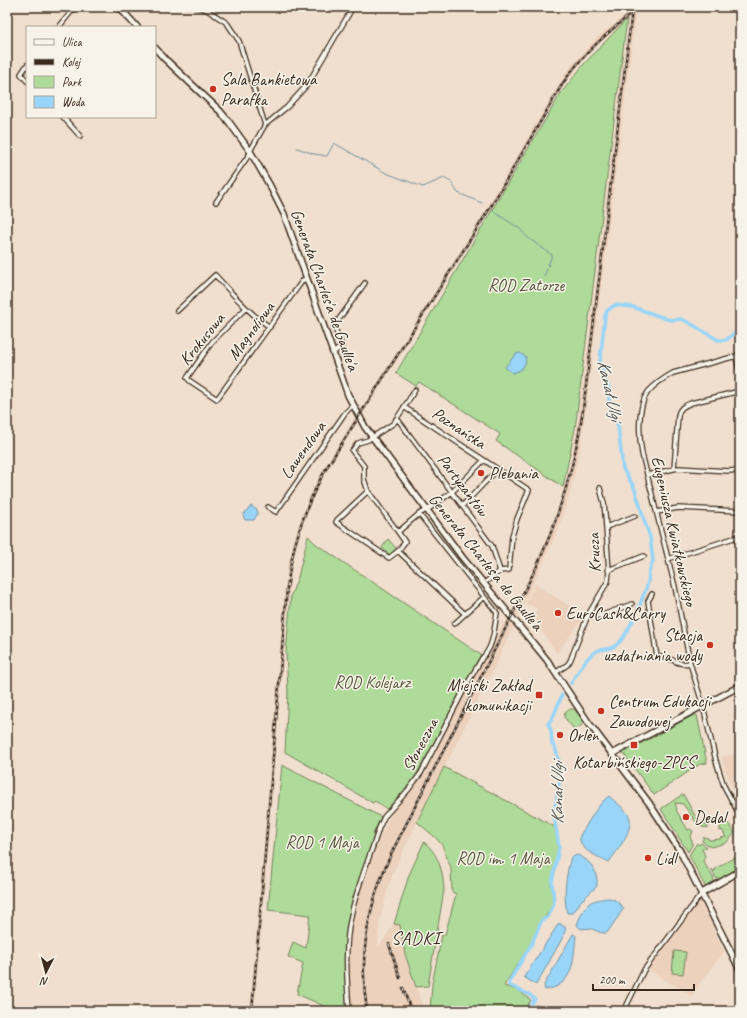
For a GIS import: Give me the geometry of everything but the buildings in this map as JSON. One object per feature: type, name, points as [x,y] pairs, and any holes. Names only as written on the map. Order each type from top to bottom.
[{"type":"main road","points":[[120,7],[136,26]]},
{"type":"main road","name":"Generała Charles'a de Gaulle'a","points":[[156,49],[220,111],[251,151],[284,214],[332,353],[353,405],[371,438],[472,570],[536,645],[588,722],[660,819],[680,851],[740,970]]},
{"type":"main road","points":[[612,754],[740,686]]},
{"type":"main road","points":[[702,893],[740,871]]},
{"type":"street","points":[[60,26],[75,7]]},
{"type":"street","points":[[198,7],[207,10],[226,23],[239,41],[265,125]]},
{"type":"street","points":[[216,202],[251,151],[265,125],[287,107],[307,85],[353,7]]},
{"type":"street","points":[[26,66],[21,74],[26,80]]},
{"type":"street","points":[[63,118],[80,136]]},
{"type":"street","name":"Krokusowa","points":[[177,312],[215,275],[246,308],[270,327]]},
{"type":"street","name":"Magnoliowa","points":[[217,399],[303,280],[307,279]]},
{"type":"street","points":[[332,353],[342,346],[334,326],[365,283]]},
{"type":"street","name":"Krokusowa","points":[[217,399],[187,378],[212,342],[246,308]]},
{"type":"street","points":[[738,356],[740,370]]},
{"type":"street","name":"Eugeniusza Kwiatkowskiego","points":[[738,356],[673,373],[654,386],[647,393],[644,401],[640,427],[641,448],[675,587],[690,663],[721,776],[730,799],[740,816]]},
{"type":"street","points":[[368,491],[336,522],[389,558],[405,542],[368,491],[364,479],[364,466],[352,451],[358,443],[371,438],[394,422],[415,390]]},
{"type":"street","points":[[674,469],[678,416],[680,409],[691,403],[740,391]]},
{"type":"street","name":"Lawendowa","points":[[268,508],[276,512],[345,413],[353,405]]},
{"type":"street","name":"Poznańska","points":[[404,407],[529,490],[517,519],[512,536],[509,570],[500,571],[487,581]]},
{"type":"street","name":"Partyzantów","points":[[396,420],[399,421],[492,546],[500,571]]},
{"type":"street","points":[[398,532],[419,514],[452,492],[484,460]]},
{"type":"street","points":[[647,475],[674,469],[729,472],[740,470]]},
{"type":"street","points":[[462,506],[498,470]]},
{"type":"street","name":"Krucza","points":[[555,673],[567,665],[570,661],[588,616],[608,581],[604,504],[600,488]]},
{"type":"street","points":[[657,512],[678,508],[740,511]]},
{"type":"street","name":"Słoneczna","points":[[350,1011],[347,965],[348,934],[354,900],[381,822],[387,813],[415,783],[466,686],[490,646],[497,613],[419,514]]},
{"type":"street","points":[[606,528],[636,516]]},
{"type":"street","points":[[668,558],[740,536]]},
{"type":"street","points":[[398,550],[465,614]]},
{"type":"street","points":[[608,570],[644,556]]},
{"type":"street","points":[[652,594],[648,601],[657,657],[666,657],[677,663],[690,663]]},
{"type":"street","points":[[454,624],[484,597]]},
{"type":"street","points":[[588,616],[600,616],[632,604]]},
{"type":"street","points":[[624,1011],[644,970],[702,893]]},
{"type":"street","points":[[536,1008],[543,1011]]},
{"type":"shaded area","points":[[636,12],[581,445],[570,494],[557,532],[519,615],[516,616],[512,612],[535,565],[558,511],[574,448],[630,17],[597,45],[579,64],[564,85],[497,199],[362,416],[360,411],[483,215],[567,71],[599,36],[628,13],[631,16]]},
{"type":"shaded area","points":[[356,417],[358,421],[325,474],[311,503],[299,535],[292,565],[254,1011],[250,1011],[288,564],[298,526],[311,494],[328,462]]},
{"type":"shaded area","points":[[535,584],[585,616],[557,653],[533,619],[537,608],[526,604]]},
{"type":"shaded area","points":[[509,619],[513,628],[395,868],[379,924],[378,948],[394,924],[400,925],[405,954],[424,1011],[352,1011],[348,967],[350,931],[359,890],[374,849],[394,808],[411,789],[464,694],[487,657],[504,622],[506,623]]},
{"type":"shaded area","points":[[740,753],[740,804],[730,784],[721,757]]},
{"type":"shaded area","points":[[700,901],[724,951],[691,996],[648,969]]},
{"type":"green space","name":"ROD Zatorze","points":[[627,19],[575,429],[563,487],[496,441],[500,434],[419,382],[416,386],[396,373],[561,93],[584,64]]},
{"type":"green space","name":"ROD Kolejarz","points":[[308,536],[316,544],[481,655],[415,777],[387,809],[375,801],[373,803],[285,752],[288,692],[286,652],[291,595],[298,577]]},
{"type":"green space","points":[[388,539],[396,548],[390,555],[382,548]]},
{"type":"green space","points":[[570,709],[574,709],[584,721],[580,727],[573,728],[564,717],[565,713]]},
{"type":"green space","points":[[694,715],[697,715],[707,763],[700,764],[654,795],[623,753]]},
{"type":"green space","name":"ROD 1 Maja","points":[[282,765],[381,817],[373,834],[374,838],[351,905],[347,929],[346,949],[348,1011],[335,1011],[297,994],[303,963],[288,957],[293,942],[306,948],[310,915],[268,910]]},
{"type":"green space","name":"ROD im. 1 Maja","points":[[444,767],[555,827],[559,848],[551,884],[554,900],[553,906],[540,924],[531,943],[504,986],[518,990],[531,1000],[523,1011],[430,1011],[432,984],[442,935],[445,935],[456,894],[452,892],[451,868],[442,845],[417,822]]},
{"type":"green space","points":[[683,794],[698,821],[708,825],[708,828],[705,828],[698,825],[683,804],[675,803],[676,810],[688,830],[690,829],[693,831],[690,838],[692,845],[688,852],[661,809]]},
{"type":"green space","points":[[723,822],[728,823],[735,833],[726,843],[711,847],[702,841],[704,837],[708,838],[709,840],[726,837],[722,830],[720,831],[720,827]]},
{"type":"green space","points":[[424,842],[437,858],[443,877],[444,890],[428,986],[416,987],[405,954],[400,925],[394,924],[409,875]]},
{"type":"green space","points":[[697,843],[699,845],[701,843],[707,847],[702,849],[705,856],[703,861],[713,877],[714,883],[706,888],[689,855]]},
{"type":"green space","points":[[740,854],[740,869],[721,880],[716,878],[712,869],[714,871],[716,870],[715,869]]},
{"type":"green space","points":[[674,951],[686,952],[683,974],[672,973]]},
{"type":"water","points":[[520,353],[526,357],[524,366],[520,370],[512,373],[505,367],[516,354]]},
{"type":"water","points":[[251,506],[257,510],[258,513],[254,520],[245,520],[243,515]]},
{"type":"water","points":[[609,796],[625,811],[629,816],[630,821],[624,840],[609,862],[585,849],[580,840],[580,835],[593,814]]},
{"type":"water","points":[[578,855],[587,860],[593,867],[597,886],[580,902],[572,913],[567,913],[565,892],[568,871],[571,857]]},
{"type":"water","points":[[609,898],[615,900],[624,908],[607,933],[589,928],[581,929],[577,925],[578,920],[587,905],[592,901]]},
{"type":"water","points":[[559,923],[566,928],[563,937],[536,985],[524,977]]},
{"type":"water","points":[[573,934],[576,936],[571,970],[562,983],[545,990],[544,985]]},
{"type":"waterway","points":[[297,148],[314,154],[327,156],[334,143],[386,173],[423,187],[444,178],[451,182],[458,193],[482,203]]},
{"type":"waterway","points":[[493,209],[494,212],[519,228],[527,237],[552,255],[544,277]]},
{"type":"waterway","name":"Kanał Ulgi","points":[[639,607],[648,583],[649,572],[653,561],[650,537],[639,502],[634,487],[623,469],[618,426],[609,405],[609,388],[600,361],[605,316],[607,311],[615,305],[633,307],[667,319],[681,319],[718,340],[726,340],[740,329]]},
{"type":"waterway","name":"Kanał Ulgi","points":[[571,683],[585,661],[593,653],[613,647],[621,641],[638,609]]},
{"type":"waterway","name":"Kanał Ulgi","points":[[532,1003],[535,999],[530,995],[509,985],[510,980],[532,943],[542,920],[548,917],[554,902],[552,883],[559,847],[554,815],[560,778],[559,762],[555,747],[552,744],[551,730],[548,724],[553,717],[562,695]]},
{"type":"waterway","points":[[525,1011],[529,1006]]},
{"type":"railway","points":[[252,1011],[287,588],[292,556],[306,511],[327,467],[490,208],[563,83],[589,51],[639,7]]},
{"type":"railway","points":[[367,1011],[364,970],[367,930],[371,910],[384,871],[392,852],[537,566],[553,528],[566,490],[576,450],[583,410],[632,11]]},
{"type":"railway","points":[[389,944],[400,978]]},
{"type":"railway","points":[[403,988],[411,1011]]},
{"type":"place","name":"Sala Bankietowa Parafka","points":[[213,89]]},
{"type":"place","name":"Plebania","points":[[481,473]]},
{"type":"place","name":"EuroCash&Carry","points":[[558,613]]},
{"type":"place","name":"Stacja uzdatniania wody","points":[[710,645]]},
{"type":"place","name":"Miejski Zakład komunikacji","points":[[539,695]]},
{"type":"place","name":"Centrum Edukacji Zawodowej","points":[[601,711]]},
{"type":"place","name":"Orlen","points":[[560,735]]},
{"type":"place","name":"Kotarbińskiego-ZPCS","points":[[634,745]]},
{"type":"place","name":"Dedal","points":[[686,817]]},
{"type":"place","name":"Lidl","points":[[648,858]]},
{"type":"district","name":"SADKI","points":[[416,938]]}]
